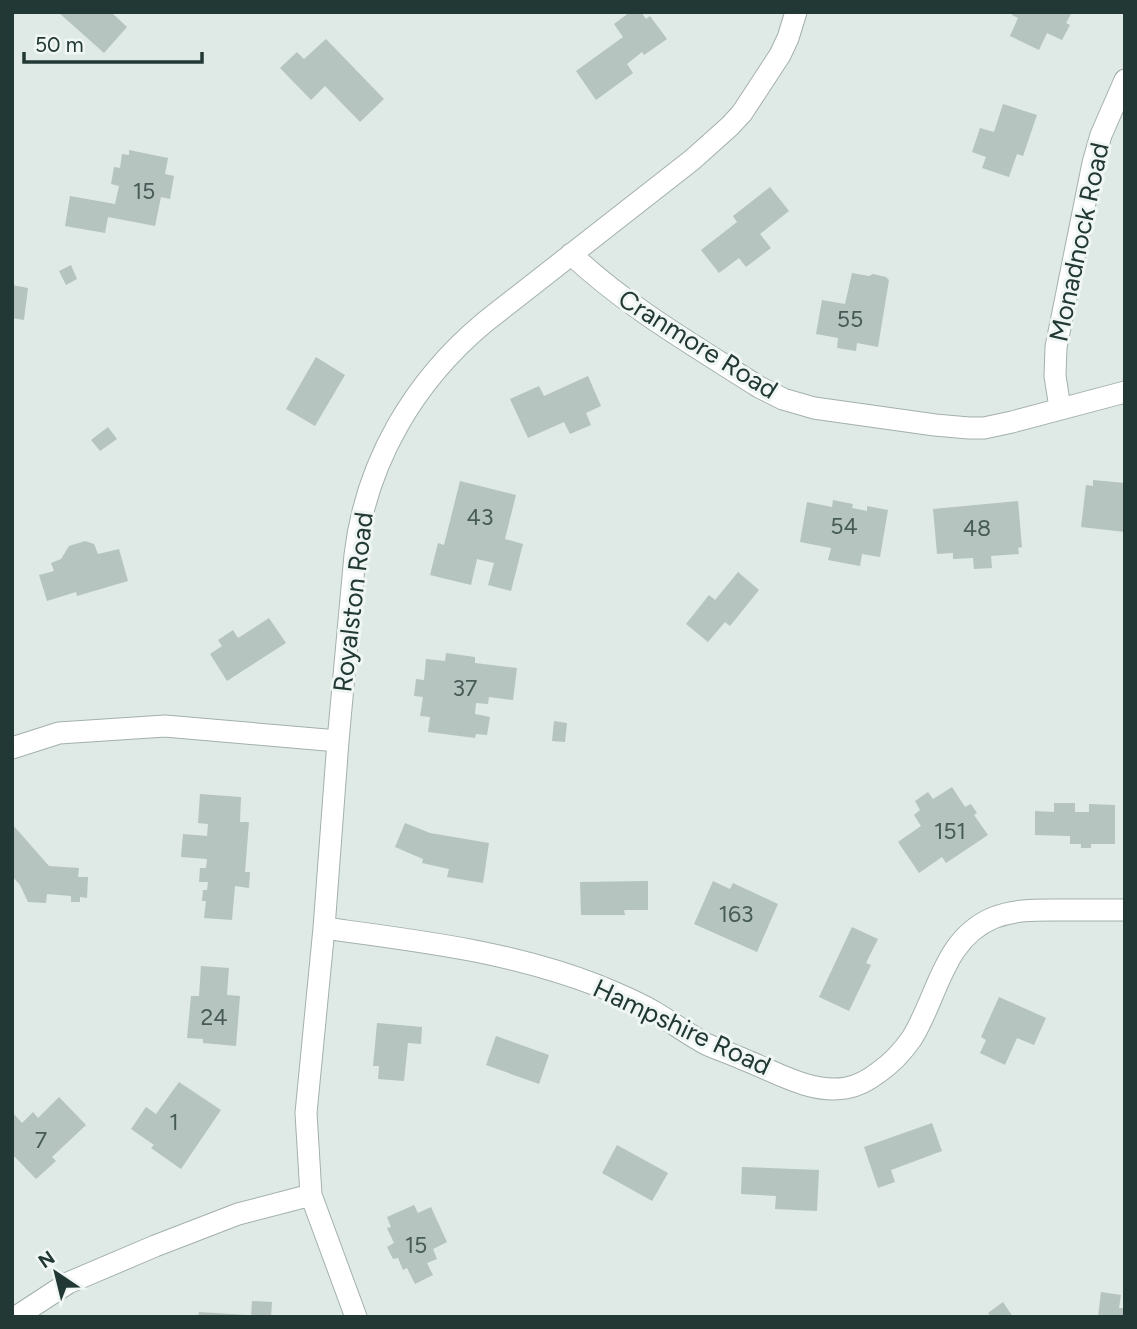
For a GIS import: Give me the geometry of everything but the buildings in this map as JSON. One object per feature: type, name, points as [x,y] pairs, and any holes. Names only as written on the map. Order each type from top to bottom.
[{"type":"street","name":"Royalston Road","points":[[356,1317],[310,1195],[306,1113],[357,538],[367,494],[386,446],[413,399],[457,346],[692,160],[730,126],[780,55],[789,38],[796,12]]},
{"type":"street","name":"Monadnock Road","points":[[1060,408],[1054,366],[1057,337],[1093,163],[1104,128],[1125,80]]},
{"type":"street","name":"Cranmore Road","points":[[571,254],[620,296],[760,387],[783,399],[832,411],[936,425],[984,428],[1125,392]]},
{"type":"street","points":[[12,748],[58,733],[165,726],[338,741]]},
{"type":"street","name":"Hampshire Road","points":[[324,928],[485,951],[566,974],[634,1001],[705,1043],[802,1083],[829,1089],[857,1085],[876,1075],[900,1054],[916,1029],[951,954],[977,927],[1001,915],[1028,910],[1125,909]]},
{"type":"street","points":[[16,1317],[68,1283],[155,1246],[238,1214],[310,1195]]}]
